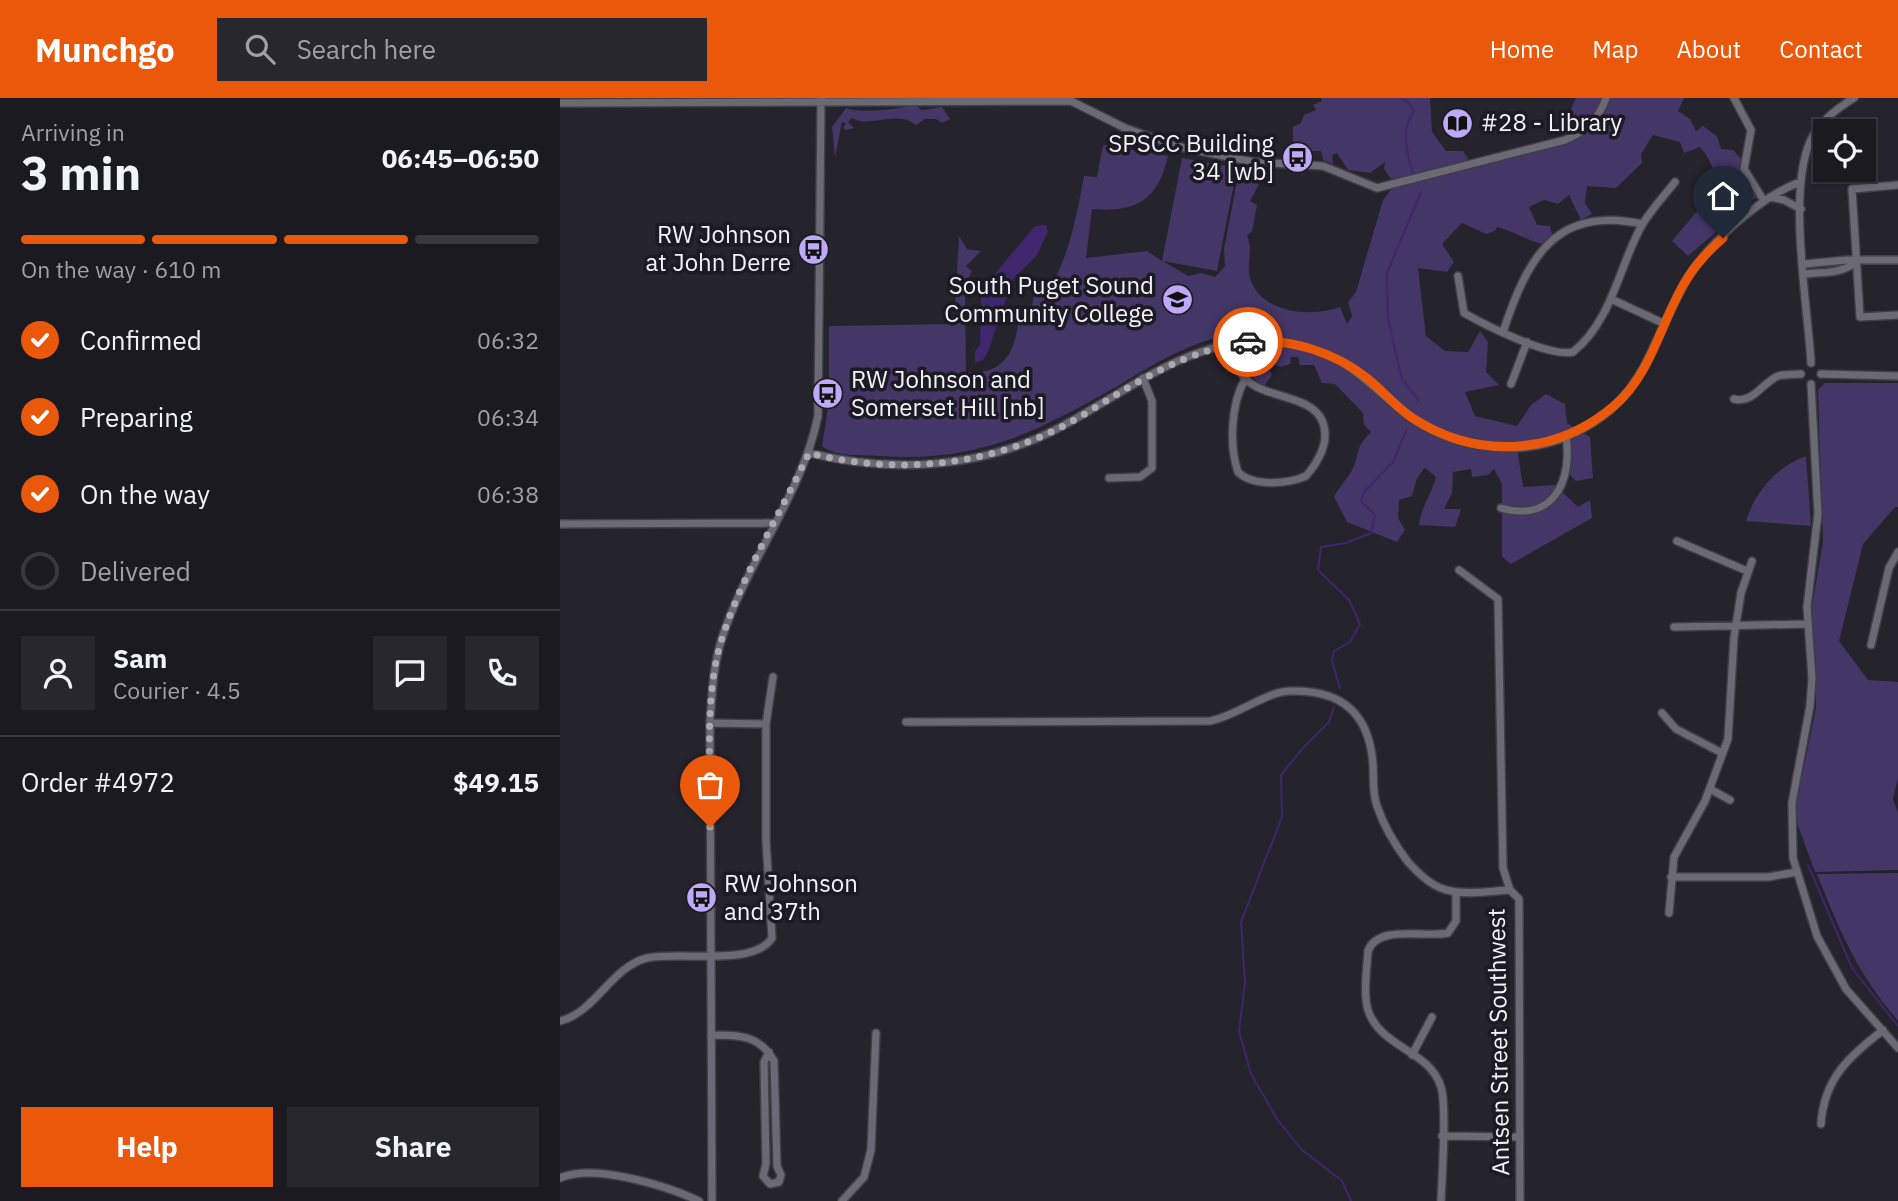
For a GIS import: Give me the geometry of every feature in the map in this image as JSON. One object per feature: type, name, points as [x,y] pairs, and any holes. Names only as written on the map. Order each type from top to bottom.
[{"type":"street","points":[[560,103],[1076,100],[1125,128],[1176,146],[1253,162],[1323,166],[1377,188],[1394,186],[1576,136],[1597,118],[1606,98]]},
{"type":"street","points":[[1734,98],[1751,130],[1744,169],[1767,199],[1784,200],[1801,209]]},
{"type":"street","points":[[1811,363],[1801,209],[1802,166],[1814,133],[1828,117],[1854,98]]},
{"type":"street","points":[[712,1201],[709,723],[713,682],[722,639],[809,453],[818,416],[821,100]]},
{"type":"street","points":[[1458,275],[1464,313],[1527,342],[1561,353],[1573,352],[1590,334],[1611,299],[1642,224],[1675,182]]},
{"type":"street","points":[[809,453],[851,461],[888,464],[952,463],[985,457],[1054,430],[1143,378],[1199,352],[1230,344],[1268,341],[1320,352],[1368,379],[1412,417],[1443,435],[1463,442],[1506,448],[1566,436],[1598,419],[1627,393],[1655,350],[1694,267],[1767,199],[1800,182]]},
{"type":"street","points":[[1898,185],[1852,189],[1860,317],[1898,315]]},
{"type":"street","points":[[1503,332],[1516,292],[1529,265],[1544,246],[1577,226],[1595,221],[1619,219],[1642,224]]},
{"type":"street","points":[[1804,264],[1898,260]]},
{"type":"street","points":[[1805,274],[1850,268],[1857,261]]},
{"type":"street","points":[[1611,299],[1665,324]]},
{"type":"street","points":[[1511,384],[1527,342]]},
{"type":"street","points":[[1230,344],[1231,353],[1245,379],[1317,413],[1325,429],[1325,443],[1306,476],[1294,480],[1257,481],[1238,472],[1234,458],[1234,407],[1245,379]]},
{"type":"street","points":[[1811,363],[1818,366],[1821,374],[1818,382],[1811,384],[1805,382],[1801,374],[1805,365],[1811,363]]},
{"type":"street","points":[[1734,399],[1754,395],[1780,375],[1801,374]]},
{"type":"street","points":[[1821,374],[1898,376]]},
{"type":"street","points":[[1109,478],[1140,477],[1152,468],[1152,401],[1143,378]]},
{"type":"street","points":[[1811,384],[1818,514],[1806,624],[1812,678],[1810,706],[1792,803],[1790,833],[1797,872],[1817,936],[1846,989],[1898,1048]]},
{"type":"street","points":[[1501,508],[1525,512],[1549,502],[1560,489],[1567,472],[1566,436]]},
{"type":"street","points":[[560,524],[776,523]]},
{"type":"street","points":[[1676,541],[1747,571]]},
{"type":"street","points":[[1871,645],[1889,568],[1898,552]]},
{"type":"street","points":[[1669,913],[1674,857],[1710,789],[1728,739],[1736,625],[1747,571],[1752,561]]},
{"type":"street","name":"Antsen Street Southwest","points":[[1459,570],[1497,599],[1503,868],[1510,890],[1519,899],[1520,1201]]},
{"type":"street","points":[[1674,627],[1806,624]]},
{"type":"street","points":[[560,1021],[581,1012],[640,960],[710,954],[752,954],[763,949],[772,938],[766,862],[766,724],[773,677]]},
{"type":"street","points":[[906,722],[1210,721],[1226,718],[1287,691],[1322,694],[1347,703],[1359,718],[1373,762],[1376,806],[1393,841],[1422,876],[1441,888],[1456,892],[1510,890]]},
{"type":"street","points":[[1662,713],[1676,729],[1723,753]]},
{"type":"street","points":[[709,723],[766,724]]},
{"type":"street","points":[[1710,789],[1730,800]]},
{"type":"street","points":[[1671,877],[1768,877],[1797,872]]},
{"type":"street","points":[[1441,1201],[1441,1086],[1423,1062],[1391,1043],[1372,1020],[1367,1007],[1367,951],[1371,943],[1384,935],[1448,933],[1456,921],[1456,892]]},
{"type":"street","points":[[1412,1055],[1432,1017]]},
{"type":"street","points":[[1821,1124],[1824,1097],[1836,1072],[1844,1062],[1883,1030]]},
{"type":"street","points":[[842,1201],[864,1177],[871,1150],[876,1033]]},
{"type":"street","points":[[711,1035],[750,1037],[769,1052],[776,1067],[777,1166],[781,1175],[779,1182],[770,1184],[762,1176],[766,1164],[765,1062],[769,1052]]},
{"type":"street","points":[[1442,1136],[1520,1137]]},
{"type":"street","points":[[560,1178],[586,1174],[629,1178],[660,1184],[699,1201]]},
{"type":"shaded area","points":[[1321,98],[1430,98],[1432,132],[1446,151],[1463,151],[1468,158],[1463,167],[1565,140],[1565,122],[1576,98],[1684,98],[1678,111],[1690,119],[1696,131],[1703,126],[1717,136],[1721,149],[1733,150],[1743,161],[1759,195],[1688,256],[1672,241],[1699,209],[1692,196],[1709,197],[1713,183],[1711,165],[1700,147],[1684,153],[1680,142],[1653,135],[1641,154],[1642,163],[1616,188],[1587,186],[1585,203],[1592,214],[1581,220],[1569,195],[1558,204],[1544,200],[1529,207],[1537,225],[1550,226],[1552,234],[1542,244],[1497,227],[1495,231],[1486,234],[1462,223],[1442,244],[1454,262],[1447,272],[1418,268],[1426,336],[1445,351],[1468,352],[1480,331],[1488,342],[1486,372],[1499,385],[1465,392],[1475,416],[1517,426],[1531,405],[1546,394],[1565,404],[1567,423],[1590,437],[1593,478],[1576,481],[1567,472],[1566,437],[1517,447],[1523,487],[1555,485],[1578,507],[1590,500],[1592,518],[1511,564],[1502,557],[1502,484],[1494,469],[1488,475],[1472,477],[1471,469],[1453,472],[1452,493],[1444,509],[1461,509],[1455,527],[1419,525],[1436,477],[1425,468],[1417,478],[1412,496],[1399,500],[1398,518],[1405,530],[1397,542],[1347,522],[1334,497],[1353,468],[1360,446],[1371,432],[1364,425],[1363,413],[1335,384],[1322,383],[1314,365],[1300,365],[1298,357],[1291,357],[1290,364],[1280,367],[1267,361],[1272,375],[1264,386],[1248,369],[1244,333],[1211,339],[1180,351],[1034,430],[977,449],[915,457],[849,455],[827,450],[822,446],[829,401],[829,326],[954,324],[959,236],[967,249],[981,251],[966,266],[972,271],[965,286],[966,372],[992,369],[1008,356],[1013,346],[1019,309],[1032,305],[1036,286],[1054,281],[1069,243],[1084,176],[1097,177],[1103,145],[1168,156],[1158,183],[1143,200],[1121,209],[1092,209],[1086,258],[1147,251],[1162,261],[1182,158],[1237,168],[1217,271],[1163,261],[1188,276],[1201,273],[1215,277],[1225,266],[1224,249],[1242,166],[1251,169],[1259,184],[1250,201],[1257,205],[1252,231],[1247,236],[1250,246],[1249,273],[1256,290],[1264,299],[1288,310],[1315,312],[1340,307],[1347,324],[1352,316],[1348,302],[1356,292],[1383,200],[1394,186],[1411,181],[1409,176],[1392,180],[1384,169],[1385,162],[1370,173],[1348,170],[1337,153],[1332,155],[1333,164],[1323,160],[1321,151],[1301,151],[1293,142],[1293,127],[1301,123],[1304,115],[1316,110],[1313,105],[1322,101]]},
{"type":"shaded area","points":[[913,104],[922,110],[942,107],[950,119],[942,123],[936,119],[925,119],[916,125],[900,119],[859,121],[852,118],[848,122],[854,128],[846,130],[843,128],[846,123],[842,122],[835,157],[832,127],[846,108],[880,110]]},
{"type":"shaded area","points":[[1046,225],[1048,231],[1037,255],[1013,279],[989,349],[984,359],[975,363],[975,351],[980,345],[981,290],[1034,227]]},
{"type":"shaded area","points":[[1825,383],[1898,383],[1898,507],[1895,507],[1863,544],[1839,641],[1868,680],[1898,682],[1898,778],[1893,799],[1898,813],[1898,870],[1815,872],[1794,815],[1816,708],[1816,662],[1809,624],[1823,541],[1818,390]]},
{"type":"shaded area","points":[[1806,456],[1811,526],[1746,521],[1755,500],[1768,482],[1785,467]]},
{"type":"shaded area","points":[[1898,873],[1898,1021],[1860,968],[1817,874]]},
{"type":"waterway","points":[[1400,98],[1408,102],[1414,111],[1406,133],[1412,172]]},
{"type":"waterway","points":[[1419,401],[1402,379],[1388,319],[1387,273],[1421,192]]},
{"type":"waterway","points":[[1340,688],[1332,661],[1334,651],[1350,642],[1360,624],[1349,600],[1318,570],[1321,547],[1346,543],[1371,533],[1375,515],[1361,501],[1364,492],[1393,462],[1406,431]]},
{"type":"waterway","points":[[1334,707],[1329,722],[1281,775],[1282,817],[1241,922],[1245,983],[1239,1031],[1251,1074],[1277,1119],[1301,1149],[1342,1181],[1351,1201]]},
{"type":"waterway","points":[[1808,865],[1852,968],[1898,1026]]},
{"type":"way so far","points":[[710,827],[709,723],[713,682],[722,639],[809,453],[878,464],[952,463],[985,457],[1054,430],[1170,364],[1215,347],[1248,342]]},
{"type":"place","name":"#28 - Library","points":[[1458,123]]},
{"type":"place","name":"SPSCC Building 34 [wb]","points":[[1297,158]]},
{"type":"place","name":"RW Johnson at John Derre","points":[[814,249]]},
{"type":"place","name":"South Puget Sound Community College","points":[[1177,300]]},
{"type":"place","name":"RW Johnson and Somerset Hill [nb]","points":[[828,394]]},
{"type":"place","name":"RW Johnson and 37th","points":[[701,898]]},
{"type":"route","points":[[1248,342],[1286,343],[1335,358],[1368,379],[1397,407],[1443,435],[1484,446],[1528,446],[1581,429],[1598,419],[1627,393],[1655,350],[1694,267],[1723,238]]}]
